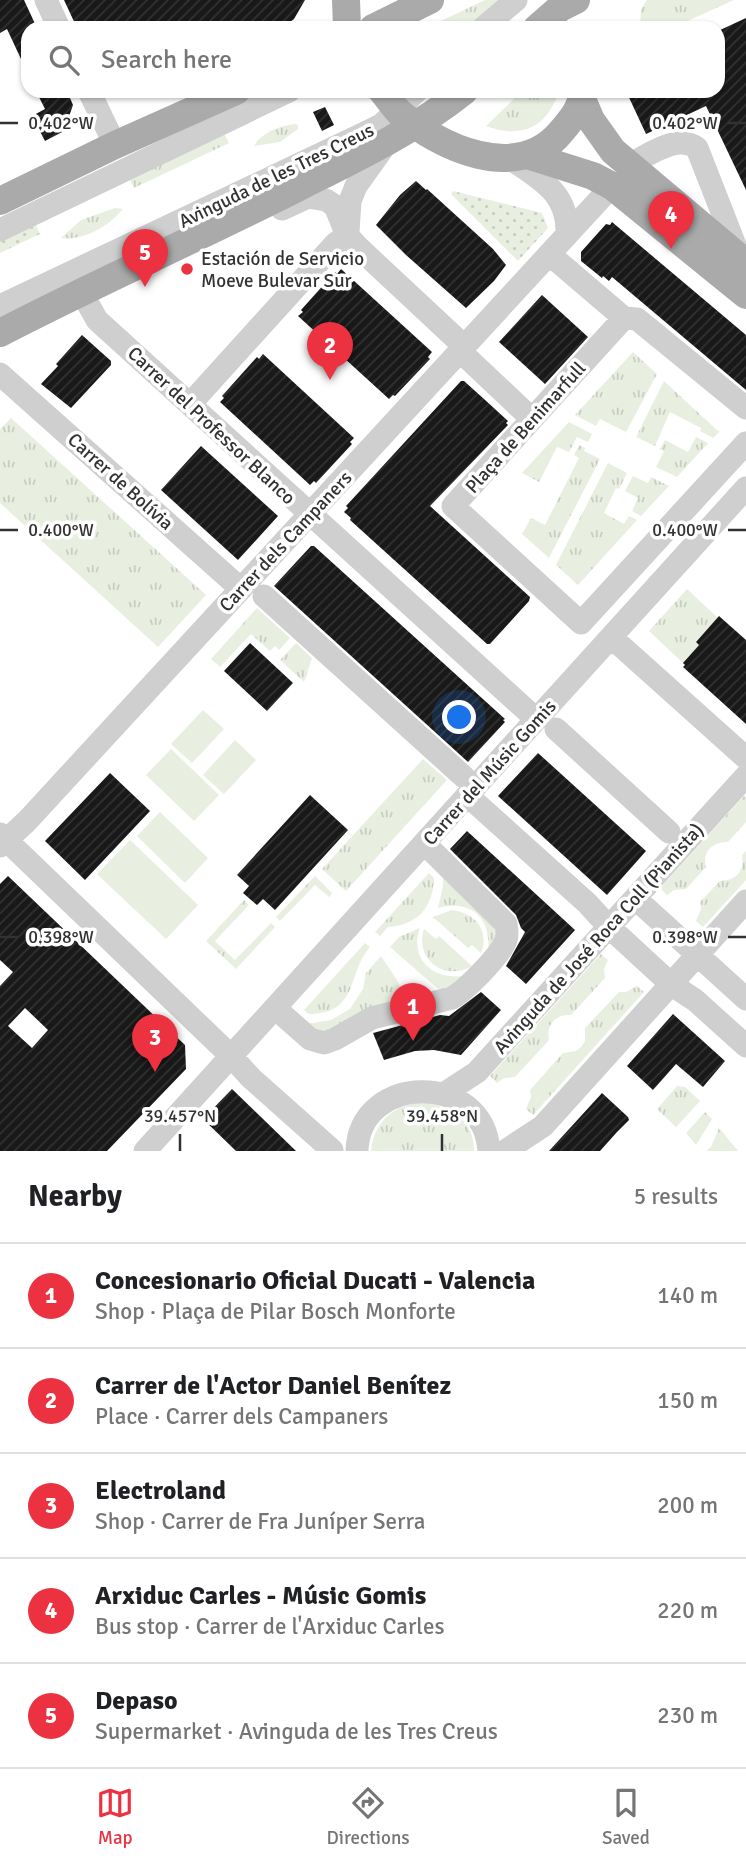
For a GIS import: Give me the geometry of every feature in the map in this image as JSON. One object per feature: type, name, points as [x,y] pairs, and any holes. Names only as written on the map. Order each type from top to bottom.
[{"type":"main road","points":[[346,0],[347,21]]},
{"type":"main road","points":[[387,21],[430,0]]},
{"type":"main road","points":[[547,21],[565,9]]},
{"type":"main road","points":[[0,201],[220,98]]},
{"type":"main road","name":"Avinguda de les Tres Creus","points":[[0,332],[248,213],[397,116],[445,98]]},
{"type":"main road","points":[[519,157],[555,138],[575,114],[581,98]]},
{"type":"main road","points":[[583,98],[591,120],[613,150],[743,260]]},
{"type":"main road","points":[[397,116],[448,145],[493,158],[519,157],[593,176],[612,186],[746,295]]},
{"type":"street","points":[[46,0],[56,21]]},
{"type":"street","points":[[492,21],[516,0]]},
{"type":"street","points":[[92,98],[115,145]]},
{"type":"street","points":[[0,230],[274,98]]},
{"type":"street","name":"Avinguda de les Tres Creus","points":[[0,306],[363,135],[397,116],[411,98]]},
{"type":"street","points":[[191,403],[326,254],[347,235],[350,201],[356,186],[397,116]]},
{"type":"street","points":[[631,164],[678,142],[689,142],[696,148],[743,260]]},
{"type":"street","points":[[519,157],[564,205],[568,219],[567,234]]},
{"type":"street","name":"Carrer dels Campaners","points":[[2,840],[27,821],[612,186]]},
{"type":"street","points":[[248,213],[267,215],[308,197],[327,200],[335,206],[347,235],[532,419]]},
{"type":"street","points":[[549,254],[624,318],[637,319],[746,408]]},
{"type":"street","name":"Carrer del Professor Blanco","points":[[82,293],[97,320],[310,514],[669,832]]},
{"type":"street","name":"Plaça de Benimarfull","points":[[624,318],[453,506],[581,624],[746,443]]},
{"type":"street","name":"Carrer de Bolívia","points":[[4,384],[241,589]]},
{"type":"street","name":"Carrer del Músic Gomis","points":[[145,1151],[425,844],[466,787],[546,724],[611,636],[746,488]]},
{"type":"street","points":[[264,596],[609,927],[672,985],[695,1000],[746,1046]]},
{"type":"street","points":[[611,636],[746,758]]},
{"type":"street","name":"Avinguda de José Roca Coll (Pianista)","points":[[444,1093],[477,1072],[746,776]]},
{"type":"street","points":[[2,840],[331,1151],[358,1145],[369,1115],[384,1104],[402,1094],[424,1090],[444,1093],[464,1104],[480,1121],[489,1142],[489,1151]]},
{"type":"street","points":[[275,1008],[310,1039],[318,1042],[330,1041],[372,1018],[452,998],[461,993],[494,958],[507,939],[506,924],[425,844]]},
{"type":"street","points":[[636,899],[746,999]]},
{"type":"street","points":[[505,1151],[543,1126],[746,901]]},
{"type":"green space","points":[[485,0],[504,0],[482,21],[441,21]]},
{"type":"green space","points":[[647,0],[734,0],[688,21],[640,21],[641,9]]},
{"type":"green space","points":[[515,98],[556,98],[548,114],[532,127],[511,131],[486,126]]},
{"type":"green space","points":[[295,124],[298,129],[280,142],[254,146],[272,131]]},
{"type":"green space","points":[[222,129],[229,143],[134,188],[127,174]]},
{"type":"green space","points":[[453,191],[542,213],[548,228],[518,261],[451,194]]},
{"type":"green space","points":[[115,208],[123,209],[95,231],[78,237],[61,238],[81,220]]},
{"type":"green space","points":[[33,219],[40,234],[0,253],[0,235]]},
{"type":"green space","points":[[633,352],[657,374],[626,432],[600,419],[596,426],[575,415]]},
{"type":"green space","points":[[664,381],[719,432],[713,438],[700,431],[701,428],[670,412],[655,446],[636,437]]},
{"type":"green space","points":[[11,418],[206,595],[158,647],[0,503],[0,429]]},
{"type":"green space","points":[[569,422],[592,434],[588,442],[577,437],[569,452],[557,447],[539,482],[522,473]]},
{"type":"green space","points":[[696,437],[708,443],[677,477],[656,467],[664,451],[660,449],[665,440],[688,452]]},
{"type":"green space","points":[[579,445],[585,448],[584,451],[600,459],[549,558],[522,534],[531,518],[545,525],[579,458],[574,455]]},
{"type":"green space","points":[[608,463],[627,473],[604,513],[624,524],[629,516],[637,520],[578,585],[556,565]]},
{"type":"green space","points":[[633,476],[648,483],[651,477],[669,486],[641,516],[632,511],[638,498],[625,491]]},
{"type":"green space","points":[[687,589],[718,618],[696,641],[699,645],[683,663],[649,631]]},
{"type":"green space","points":[[257,608],[290,638],[279,650],[275,646],[270,651],[251,634],[220,667],[211,659]]},
{"type":"green space","points":[[296,643],[312,658],[304,682],[280,660]]},
{"type":"green space","points":[[203,710],[224,729],[192,763],[171,744]]},
{"type":"green space","points":[[235,740],[256,760],[224,794],[203,775]]},
{"type":"green space","points":[[171,749],[219,795],[194,821],[146,775]]},
{"type":"green space","points":[[423,759],[447,780],[346,891],[322,869]]},
{"type":"green space","points":[[744,796],[746,822],[728,842],[717,844],[707,852],[706,867],[686,889],[674,890],[667,895],[660,888]]},
{"type":"green space","points":[[160,812],[208,858],[185,883],[137,836]]},
{"type":"green space","points":[[130,840],[198,905],[166,939],[97,874]]},
{"type":"green space","points":[[746,851],[746,880],[703,927],[696,921],[701,909],[700,902],[720,881],[731,879],[738,874],[742,866],[742,855]]},
{"type":"green space","points":[[429,873],[434,878],[433,888],[431,898],[422,913],[408,923],[388,927],[380,936],[375,932]]},
{"type":"green space","points":[[443,875],[500,927],[488,953],[487,930],[477,914],[461,906],[438,908]]},
{"type":"green space","points":[[315,876],[332,893],[329,897],[315,885],[280,921],[276,917]]},
{"type":"green space","points":[[244,900],[249,905],[215,941],[235,960],[271,923],[275,927],[236,969],[206,941]]},
{"type":"green space","points":[[452,910],[467,915],[478,924],[484,937],[481,953],[472,945],[468,948],[433,917]]},
{"type":"green space","points":[[420,928],[418,949],[426,965],[442,975],[463,976],[444,991],[390,947],[399,937]]},
{"type":"green space","points":[[424,929],[436,939],[439,936],[472,966],[452,971],[434,965],[424,950]]},
{"type":"green space","points":[[365,943],[370,947],[344,1000],[325,1012],[309,1014],[304,1010]]},
{"type":"green space","points":[[601,954],[608,960],[604,969],[605,978],[571,1015],[560,1016],[553,1021],[550,1025],[549,1040],[515,1077],[504,1078],[497,1083],[490,1076]]},
{"type":"green space","points":[[381,956],[397,980],[406,1004],[324,1037],[306,1024],[331,1020],[350,1009],[363,989],[366,973]]},
{"type":"green space","points":[[637,986],[644,992],[533,1115],[526,1109],[531,1097],[530,1090],[563,1053],[576,1051],[581,1047],[585,1041],[585,1028],[619,992],[626,992]]},
{"type":"green space","points":[[677,1086],[685,1087],[700,1101],[676,1127],[657,1109]]},
{"type":"green space","points":[[424,1101],[452,1112],[465,1123],[470,1130],[474,1151],[371,1151],[377,1130],[388,1116],[404,1106]]},
{"type":"green space","points":[[705,1112],[712,1119],[696,1145],[686,1133]]},
{"type":"green space","points":[[719,1128],[738,1151],[706,1151],[711,1147]]},
{"type":"building","points":[[0,0],[24,0],[34,21],[21,21],[21,59],[7,29],[0,33]]},
{"type":"building","points":[[64,0],[305,0],[291,21],[74,21]]},
{"type":"building","points":[[746,18],[746,190],[706,106],[646,134],[629,98],[725,98],[725,28]]},
{"type":"building","points":[[40,98],[70,98],[73,105],[64,131],[45,141],[32,116],[45,109]]},
{"type":"building","points":[[325,107],[334,125],[322,131],[313,112]]},
{"type":"building","points":[[416,181],[493,249],[506,265],[494,281],[466,308],[376,225],[400,195]]},
{"type":"building","points":[[612,222],[746,335],[746,390],[612,277],[609,281],[603,276],[602,278],[581,261],[581,252],[606,224],[610,225]]},
{"type":"building","points":[[341,269],[432,352],[428,357],[430,359],[389,399],[298,316],[335,272],[337,274]]},
{"type":"building","points":[[542,295],[588,337],[545,384],[499,342]]},
{"type":"building","points":[[82,335],[111,361],[111,365],[71,408],[41,384]]},
{"type":"building","points":[[263,354],[354,438],[350,442],[352,444],[316,483],[314,481],[310,485],[220,402],[224,398],[222,396],[257,357],[259,359]]},
{"type":"building","points":[[461,381],[508,421],[508,425],[430,506],[530,597],[490,644],[344,512],[348,508],[346,506]]},
{"type":"building","points":[[201,446],[278,516],[238,560],[161,490]]},
{"type":"building","points":[[311,546],[505,719],[468,762],[274,586]]},
{"type":"building","points":[[719,616],[746,640],[746,724],[683,667],[683,663],[699,645],[696,642]]},
{"type":"building","points":[[250,643],[293,683],[267,711],[224,671]]},
{"type":"building","points":[[538,753],[646,851],[607,895],[498,796]]},
{"type":"building","points":[[110,773],[150,811],[85,880],[45,841]]},
{"type":"building","points":[[310,795],[348,830],[275,910],[263,899],[257,905],[243,893],[249,886],[237,875]]},
{"type":"building","points":[[467,831],[575,930],[526,984],[506,966],[525,932],[516,915],[450,849]]},
{"type":"building","points":[[8,876],[185,1045],[186,1069],[107,1151],[0,1151],[0,986],[13,972],[0,960],[0,884]],"holes":[[[25,1008],[48,1030],[32,1048],[8,1026]]]},
{"type":"building","points":[[481,992],[501,1010],[461,1055],[434,1050],[415,1051],[384,1060],[373,1033],[440,1015],[449,1016]]},
{"type":"building","points":[[673,1014],[725,1061],[703,1087],[676,1064],[653,1090],[627,1066]]},
{"type":"building","points":[[232,1089],[296,1151],[236,1151],[203,1119]]},
{"type":"building","points":[[602,1093],[629,1120],[600,1151],[549,1151]]},
{"type":"place","name":"Arxiduc Carles - Músic Gomis","points":[[671,249]]},
{"type":"place","name":"Estación de Servicio Moeve Bulevar Sur","points":[[187,269]]},
{"type":"place","name":"Depaso","points":[[145,287]]},
{"type":"place","name":"Carrer de l'Actor Daniel Benítez","points":[[330,380]]},
{"type":"place","name":"Concesionario Oficial Ducati - Valencia","points":[[413,1041]]},
{"type":"place","name":"Electroland","points":[[155,1072]]}]
